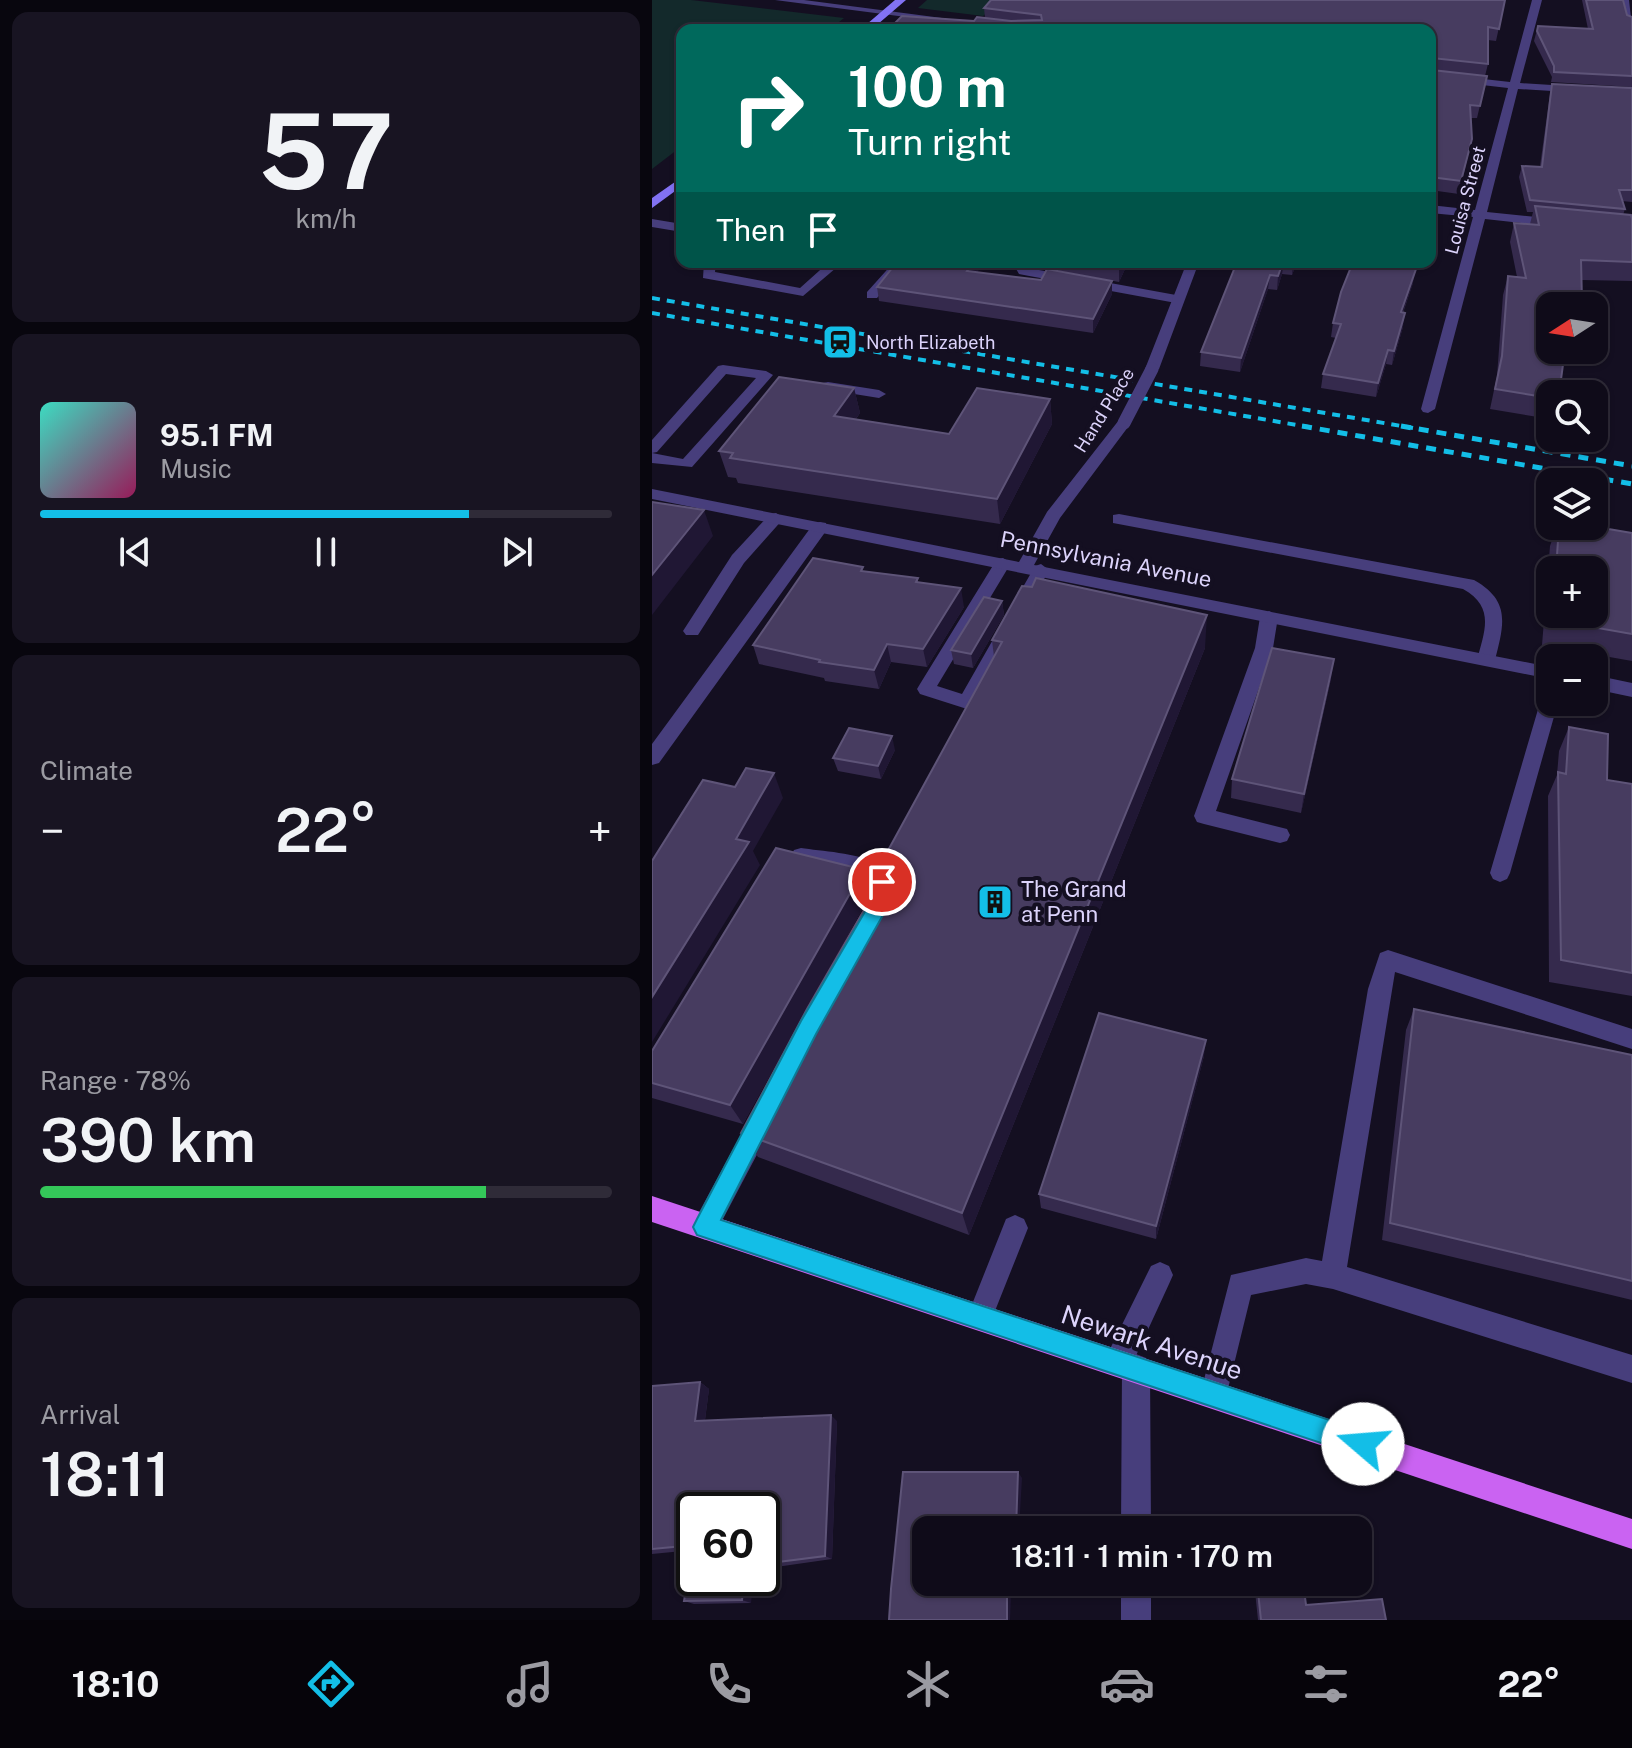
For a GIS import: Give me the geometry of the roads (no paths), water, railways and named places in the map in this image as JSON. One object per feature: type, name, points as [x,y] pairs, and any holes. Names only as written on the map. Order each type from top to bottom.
[{"type":"main road","points":[[872,24],[901,0]]},
{"type":"main road","points":[[652,204],[676,185]]},
{"type":"main road","name":"Newark Avenue","points":[[652,1209],[1632,1534]]},
{"type":"street","points":[[780,0],[978,23]]},
{"type":"street","name":"Louisa Street","points":[[1428,409],[1537,0]]},
{"type":"street","points":[[1624,0],[1632,24]]},
{"type":"street","points":[[1436,77],[1514,86],[1632,93]]},
{"type":"street","points":[[1436,210],[1574,225]]},
{"type":"street","points":[[652,223],[676,227]]},
{"type":"street","points":[[709,268],[708,275],[803,292],[830,268]]},
{"type":"street","points":[[872,295],[896,268]]},
{"type":"street","points":[[1022,268],[1024,271],[1176,299]]},
{"type":"street","name":"Hand Place","points":[[1003,563],[926,689],[967,702],[1032,569],[1053,516],[1124,423],[1152,369],[1190,268]]},
{"type":"street","points":[[723,369],[773,377],[687,464],[655,460],[723,369]]},
{"type":"street","points":[[808,383],[879,394]]},
{"type":"street","name":"Pennsylvania Avenue","points":[[652,494],[1536,670]]},
{"type":"street","points":[[692,631],[738,559],[776,518]]},
{"type":"street","points":[[1119,519],[1468,584],[1483,591],[1494,606],[1493,633],[1486,660]]},
{"type":"street","points":[[652,758],[820,527]]},
{"type":"street","points":[[1269,617],[1264,648],[1204,816],[1280,835]]},
{"type":"street","points":[[1608,685],[1632,690]]},
{"type":"street","points":[[1500,873],[1545,716]]},
{"type":"street","points":[[783,860],[792,855],[866,868],[882,882],[883,899],[866,928]]},
{"type":"street","points":[[1333,1276],[1379,989],[1388,960],[1632,1039]]},
{"type":"street","points":[[705,1227],[770,1104]]},
{"type":"street","points":[[980,1317],[1015,1228]]},
{"type":"street","points":[[1214,1395],[1240,1284],[1306,1271],[1333,1276],[1632,1369]]},
{"type":"street","points":[[1135,1516],[1127,1365],[1160,1275]]},
{"type":"street","points":[[1136,1596],[1136,1620]]},
{"type":"railway","points":[[652,298],[1413,428]]},
{"type":"railway","points":[[652,313],[1314,428]]},
{"type":"railway","points":[[1302,426],[1632,484]]},
{"type":"railway","points":[[1401,426],[1632,466]]},
{"type":"place","name":"North Elizabeth","points":[[840,342]]},
{"type":"place","name":"The Grand at Penn","points":[[995,902]]}]
